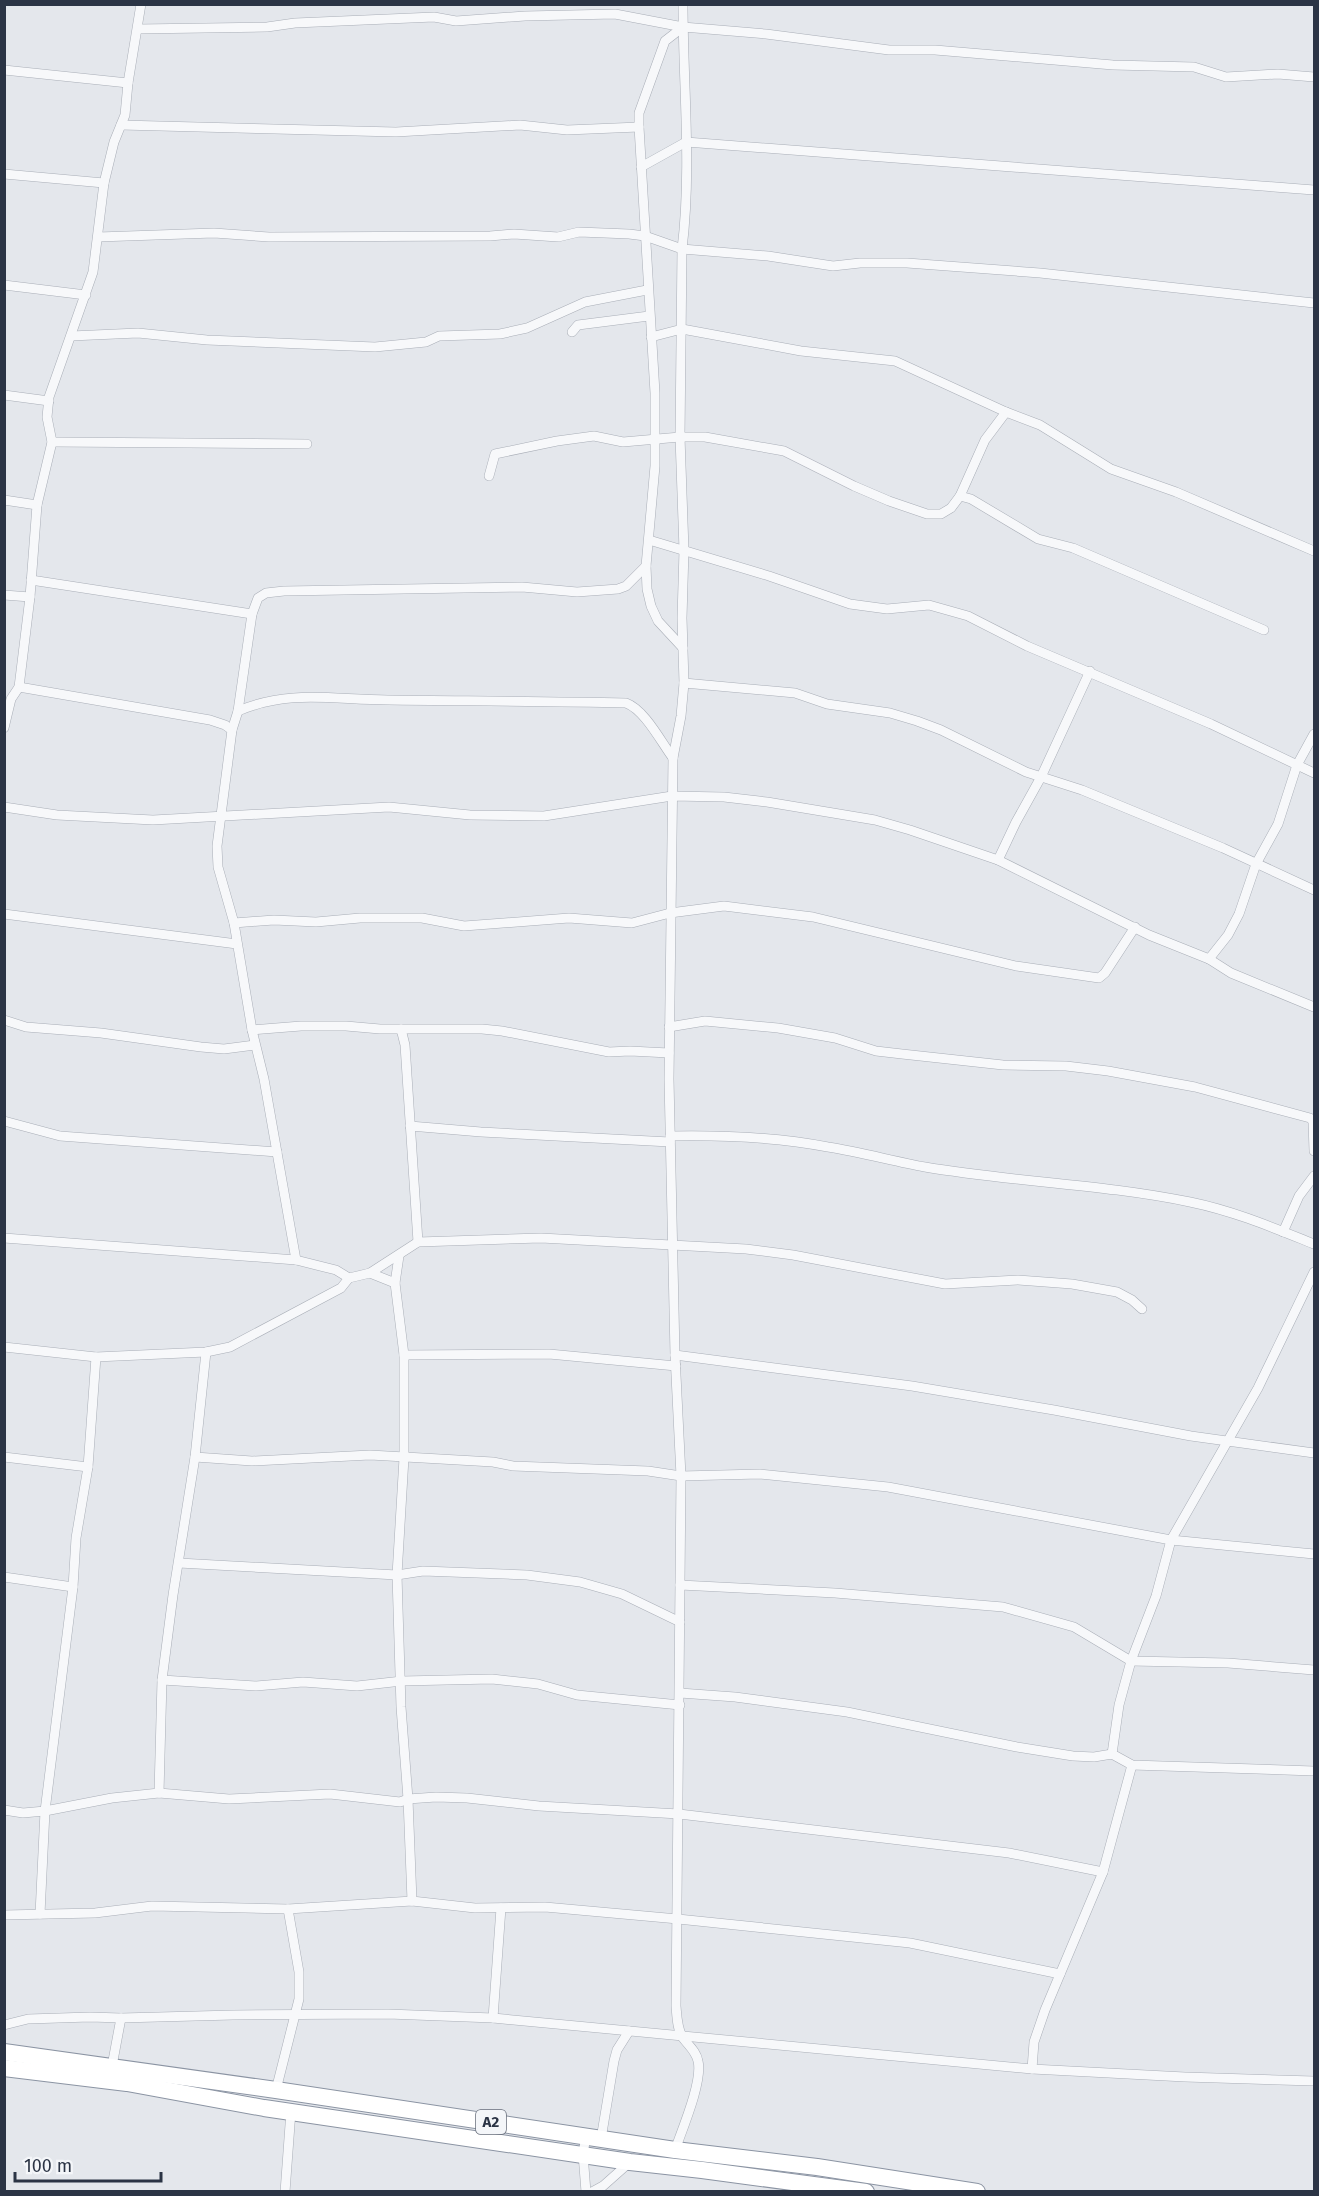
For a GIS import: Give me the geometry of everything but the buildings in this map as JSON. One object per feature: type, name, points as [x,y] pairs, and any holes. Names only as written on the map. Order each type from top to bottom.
[{"type":"highway","name":"A2","points":[[4,2052],[675,2150],[817,2167],[977,2192]]},
{"type":"highway","name":"A2","points":[[4,2068],[127,2083],[291,2111],[630,2162],[702,2169],[866,2192]]},
{"type":"street","points":[[4,728],[8,698],[19,687],[30,597],[37,505],[52,442],[47,417],[49,400],[93,272],[104,183],[114,142],[125,115],[141,4]]},
{"type":"street","points":[[675,2150],[699,2071],[695,2052],[679,2029],[676,2006],[681,1476],[672,1244],[669,1027],[673,758],[681,716],[684,683],[684,550],[680,437],[682,249],[686,142],[683,4]]},
{"type":"street","points":[[138,29],[267,27],[295,23],[434,17],[471,21],[525,16],[615,14],[683,27],[766,34],[889,50],[935,50],[1113,65],[1194,67],[1226,77],[1278,74],[1314,77]]},
{"type":"street","points":[[683,27],[665,41],[639,112],[656,441],[654,489],[646,566],[647,589],[651,606],[662,628],[683,648]]},
{"type":"street","points":[[4,70],[128,82]]},
{"type":"street","points":[[121,126],[396,132],[520,125],[567,130],[639,127]]},
{"type":"street","points":[[641,167],[686,142],[1314,190]]},
{"type":"street","points":[[4,174],[104,183]]},
{"type":"street","points":[[98,237],[213,233],[269,237],[514,234],[558,237],[579,232],[645,236],[682,249],[768,256],[833,266],[860,263],[907,263],[1040,273],[1314,303]]},
{"type":"street","points":[[4,285],[86,295]]},
{"type":"street","points":[[71,336],[138,333],[207,340],[375,347],[426,342],[439,336],[500,334],[527,328],[585,302],[647,290]]},
{"type":"street","points":[[572,332],[578,326],[586,324],[649,316]]},
{"type":"street","points":[[651,337],[682,329],[801,351],[895,361],[1006,412],[1040,425],[1111,469],[1176,492],[1314,551]]},
{"type":"street","points":[[4,395],[49,400]]},
{"type":"street","points":[[489,476],[495,454],[557,441],[594,436],[623,442],[705,437],[783,452],[854,486],[927,513],[941,514],[951,508],[960,496],[985,440],[1006,412]]},
{"type":"street","points":[[52,442],[307,444]]},
{"type":"street","points":[[960,496],[971,499],[1038,538],[1073,548],[1264,630]]},
{"type":"street","points":[[4,500],[37,505]]},
{"type":"street","points":[[649,540],[850,604],[887,609],[929,605],[968,616],[1028,646],[1211,724],[1314,773]]},
{"type":"street","points":[[296,1260],[234,923],[218,867],[217,846],[232,730],[238,711],[252,614],[258,598],[266,592],[522,587],[577,592],[608,590],[626,586],[646,566]]},
{"type":"street","points":[[31,580],[252,614]]},
{"type":"street","points":[[4,595],[30,597]]},
{"type":"street","points":[[998,860],[1041,777],[1089,671]]},
{"type":"street","points":[[684,683],[795,693],[827,704],[890,713],[941,729],[1026,772],[1082,790],[1223,848],[1314,890]]},
{"type":"street","points":[[19,687],[210,720],[232,730]]},
{"type":"street","points":[[238,711],[289,697],[626,704],[634,706],[642,713],[673,758]]},
{"type":"street","points":[[1209,959],[1228,935],[1239,914],[1256,864],[1278,824],[1297,765],[1314,734]]},
{"type":"street","points":[[4,807],[57,815],[153,820],[389,807],[470,815],[544,816],[672,796],[735,798],[876,820],[998,860],[1135,927],[1209,959],[1231,973],[1314,1007]]},
{"type":"street","points":[[234,923],[274,920],[316,922],[360,918],[422,918],[464,926],[569,918],[632,923],[670,913],[724,906],[813,917],[1016,966],[1100,978],[1135,927]]},
{"type":"street","points":[[4,914],[237,944]]},
{"type":"street","points":[[4,1020],[26,1027],[101,1033],[201,1047],[224,1048],[255,1045]]},
{"type":"street","points":[[669,1027],[705,1022],[778,1028],[835,1038],[876,1051],[1003,1065],[1065,1066],[1108,1071],[1195,1087],[1310,1118],[1313,1121],[1314,1151]]},
{"type":"street","points":[[252,1030],[335,1026],[502,1031],[609,1052],[669,1053]]},
{"type":"street","points":[[401,1029],[405,1045],[418,1242]]},
{"type":"street","points":[[4,1121],[60,1136],[277,1152]]},
{"type":"street","points":[[410,1126],[481,1132],[670,1139],[725,1135],[815,1145],[925,1167],[1108,1188],[1189,1202],[1220,1209],[1314,1244]]},
{"type":"street","points":[[1283,1232],[1299,1196],[1314,1176]]},
{"type":"street","points":[[4,1238],[296,1260],[336,1270],[349,1278]]},
{"type":"street","points":[[4,1347],[96,1357],[206,1352],[230,1347],[341,1288],[349,1278],[370,1273],[418,1242],[541,1238],[746,1249],[793,1255],[945,1284],[1018,1280],[1090,1287],[1117,1292],[1132,1300],[1142,1309]]},
{"type":"street","points":[[399,1256],[395,1283],[404,1355],[404,1458],[397,1575],[412,1901]]},
{"type":"street","points":[[1112,1754],[1119,1705],[1131,1661],[1156,1596],[1172,1540],[1258,1388],[1314,1272]]},
{"type":"street","points":[[370,1273],[395,1283]]},
{"type":"street","points":[[159,1793],[162,1680],[195,1457],[206,1352]]},
{"type":"street","points":[[404,1355],[549,1354],[592,1356],[676,1366]]},
{"type":"street","points":[[675,1355],[912,1386],[1191,1436],[1314,1453]]},
{"type":"street","points":[[40,1914],[45,1810],[73,1587],[76,1539],[88,1467],[96,1357]]},
{"type":"street","points":[[195,1457],[252,1461],[370,1455],[493,1462],[513,1466],[648,1471],[681,1476],[760,1474],[888,1487],[1172,1540],[1314,1554]]},
{"type":"street","points":[[4,1457],[88,1467]]},
{"type":"street","points":[[178,1563],[397,1575],[423,1571],[527,1575],[580,1582],[622,1594],[680,1622]]},
{"type":"street","points":[[4,1577],[73,1587]]},
{"type":"street","points":[[680,1585],[835,1593],[1003,1606],[1074,1627],[1131,1661],[1228,1663],[1314,1670]]},
{"type":"street","points":[[162,1680],[256,1686],[303,1682],[357,1686],[402,1681],[492,1679],[538,1684],[577,1695],[680,1705]]},
{"type":"street","points":[[680,1693],[735,1697],[847,1712],[1017,1747],[1073,1756],[1112,1754],[1132,1765],[1314,1771]]},
{"type":"street","points":[[1032,2068],[1034,2042],[1103,1872],[1132,1765]]},
{"type":"street","points":[[4,1810],[23,1813],[112,1798],[159,1793],[230,1799],[330,1794],[400,1802],[408,1799],[467,1798],[539,1806],[679,1814],[1009,1853],[1103,1872]]},
{"type":"street","points":[[4,1915],[95,1912],[152,1906],[288,1908],[412,1901],[475,1908],[545,1907],[678,1918],[910,1943],[1060,1974]]},
{"type":"street","points":[[276,2090],[299,1999],[299,1972],[288,1908]]},
{"type":"street","points":[[493,2018],[501,1908]]},
{"type":"street","points":[[4,2025],[28,2019],[295,2014],[388,2014],[493,2018],[1032,2068],[1185,2078],[1314,2081]]},
{"type":"street","points":[[112,2066],[121,2018]]},
{"type":"street","points":[[586,2192],[584,2154],[593,2137],[617,2050],[629,2031]]},
{"type":"street","points":[[285,2192],[291,2111]]},
{"type":"street","points":[[592,2192],[603,2189],[630,2162]]}]
